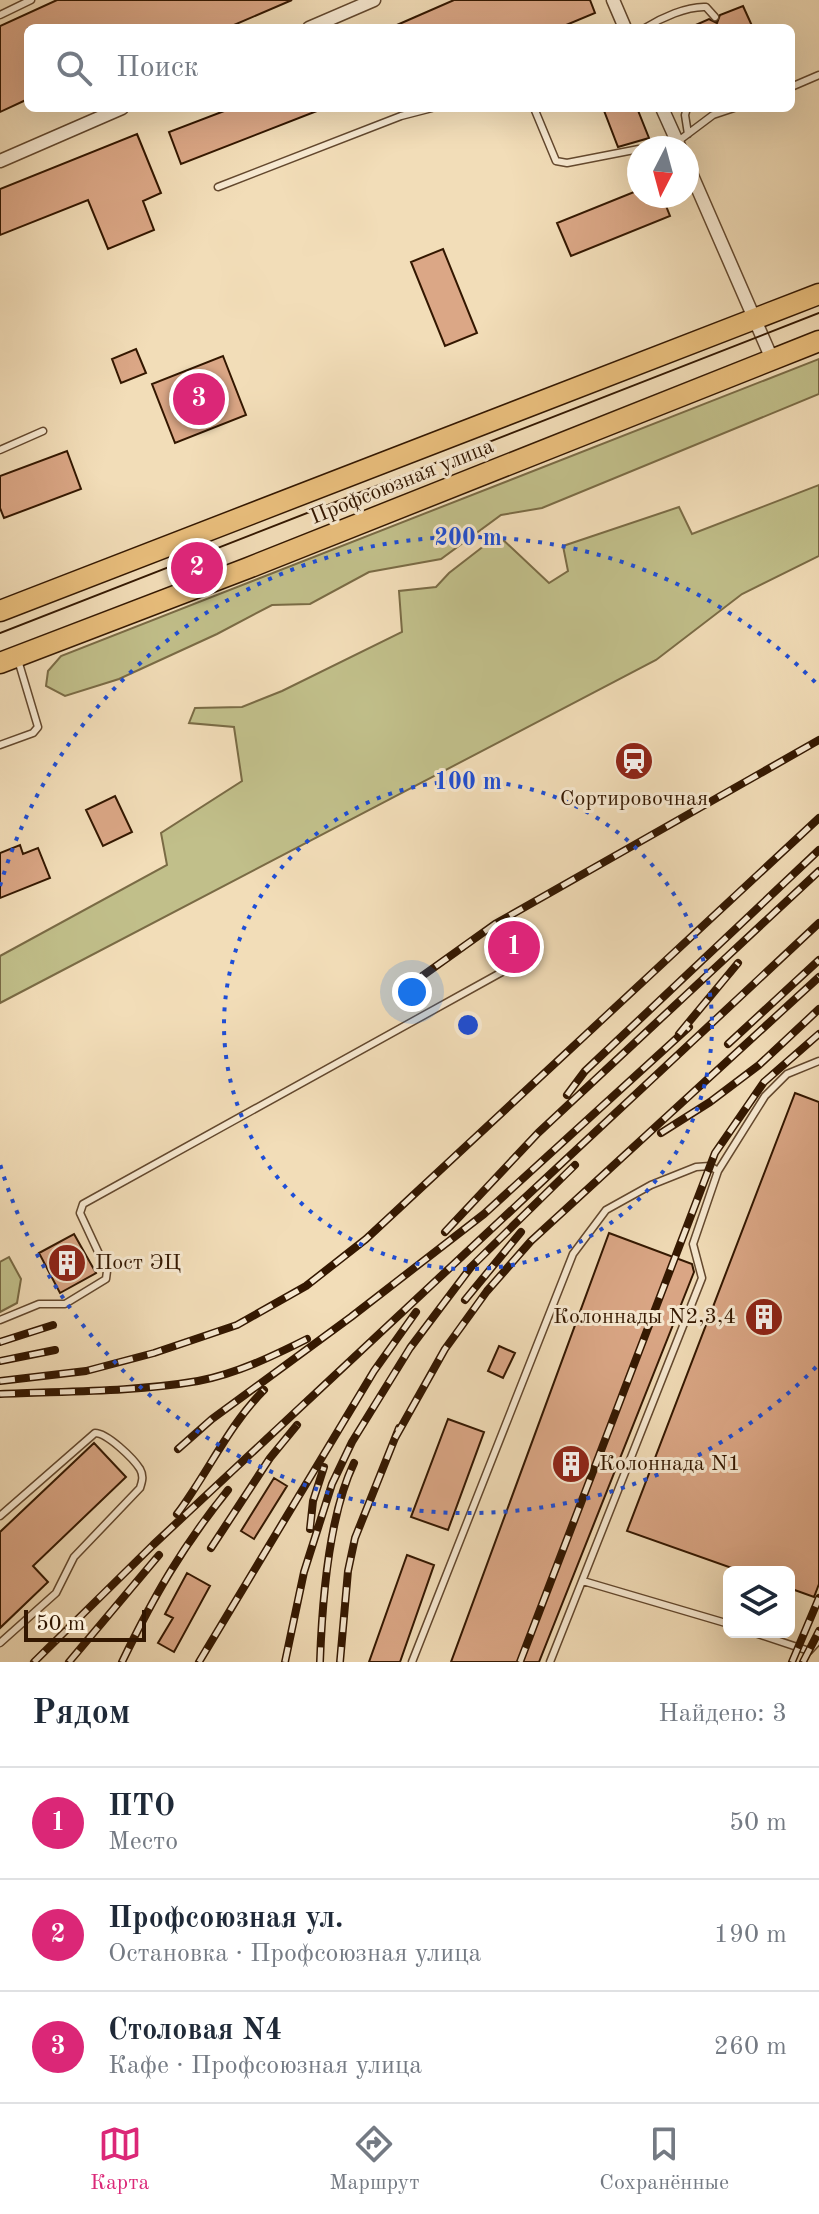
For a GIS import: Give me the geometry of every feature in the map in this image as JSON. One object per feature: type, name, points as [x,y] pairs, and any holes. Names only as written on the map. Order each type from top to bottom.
[{"type":"main road","name":"Профсоюзная улица","points":[[0,611],[819,294]]},
{"type":"main road","name":"Профсоюзная улица","points":[[8,660],[277,557],[819,341]]},
{"type":"street","points":[[318,24],[374,0]]},
{"type":"street","points":[[613,0],[623,24]]},
{"type":"street","points":[[0,161],[113,112]]},
{"type":"street","points":[[664,112],[679,136]]},
{"type":"street","points":[[699,191],[772,359]]},
{"type":"lane","points":[[0,15],[31,0]]},
{"type":"lane","points":[[651,24],[698,6],[710,9],[715,17]]},
{"type":"lane","points":[[795,85],[819,75]]},
{"type":"lane","points":[[218,187],[416,112]]},
{"type":"lane","points":[[536,112],[556,161],[567,163],[627,151]]},
{"type":"lane","points":[[683,136],[686,112]]},
{"type":"lane","points":[[688,136],[713,115],[722,112]]},
{"type":"lane","points":[[0,450],[43,431]]},
{"type":"lane","points":[[0,745],[33,733],[38,727],[8,660]]},
{"type":"lane","points":[[0,1320],[38,1304],[65,1304],[106,1279],[107,1271],[80,1213],[83,1204],[502,972]]},
{"type":"lane","points":[[550,1662],[702,1278],[693,1244],[718,1171],[765,1096],[787,1074],[819,1061]]},
{"type":"lane","points":[[412,1662],[573,1254],[606,1210],[651,1185],[696,1167],[710,1166],[718,1171]]},
{"type":"lane","points":[[0,1516],[95,1433],[107,1435],[140,1470],[143,1478],[140,1488],[74,1557],[56,1593],[0,1643]]},
{"type":"lane","points":[[583,1581],[723,1622]]},
{"type":"lane","points":[[770,1638],[809,1651],[819,1640]]},
{"type":"shaded area","points":[[819,359],[819,394],[542,508],[501,515],[441,559],[369,572],[310,604],[272,605],[119,679],[65,696],[46,686],[48,671],[61,656]]},
{"type":"shaded area","points":[[819,485],[819,556],[742,594],[656,660],[0,1003],[0,956],[167,865],[161,833],[242,781],[234,727],[189,723],[195,708],[242,707],[282,691],[402,632],[399,591],[436,587],[498,535],[549,583],[568,571],[563,546],[679,507],[692,534]]},
{"type":"shaded area","points":[[9,1257],[21,1279],[17,1303],[0,1312],[0,1262]]},
{"type":"building","points":[[57,0],[292,0],[236,24],[24,24],[24,101],[0,112],[0,26]]},
{"type":"building","points":[[454,0],[590,0],[595,13],[569,24],[399,24]]},
{"type":"building","points":[[743,6],[751,24],[698,24],[709,19],[717,23],[720,15]]},
{"type":"building","points":[[222,112],[314,112],[181,164],[169,132]]},
{"type":"building","points":[[605,112],[639,112],[648,136],[627,136],[627,144],[618,147]]},
{"type":"building","points":[[137,134],[161,193],[143,201],[154,230],[108,249],[88,200],[0,235],[0,189]]},
{"type":"building","points":[[627,195],[627,208],[667,208],[670,216],[571,256],[557,223]]},
{"type":"building","points":[[443,249],[477,333],[445,346],[411,262]]},
{"type":"building","points":[[136,349],[146,373],[121,383],[112,359]]},
{"type":"building","points":[[223,356],[246,415],[175,443],[152,384]]},
{"type":"building","points":[[67,451],[81,489],[4,518],[0,508],[0,476]]},
{"type":"building","points":[[115,796],[132,832],[103,846],[86,810]]},
{"type":"building","points":[[20,845],[23,854],[38,848],[50,878],[0,898],[0,853]]},
{"type":"building","points":[[519,927],[534,952],[509,967],[494,943]]},
{"type":"building","name":"Колоннады N2,3,4","points":[[795,1093],[819,1102],[819,1584],[814,1597],[795,1590],[795,1566],[726,1566],[627,1531]]},
{"type":"building","name":"Колоннада N1","points":[[609,1233],[692,1264],[694,1272],[539,1662],[451,1662]]},
{"type":"building","name":"Пост ЭЦ","points":[[74,1234],[96,1273],[60,1293],[39,1253]]},
{"type":"building","points":[[499,1346],[515,1353],[503,1378],[488,1371]]},
{"type":"building","points":[[448,1419],[484,1432],[448,1530],[411,1517]]},
{"type":"building","points":[[94,1443],[126,1477],[33,1566],[48,1582],[0,1628],[0,1532]]},
{"type":"building","points":[[274,1478],[287,1486],[254,1539],[241,1531]]},
{"type":"building","points":[[407,1555],[434,1565],[400,1662],[369,1662]]},
{"type":"building","points":[[187,1573],[210,1586],[174,1652],[158,1643],[173,1618],[165,1614]]},
{"type":"tram line","points":[[0,633],[819,313]]},
{"type":"railway","points":[[411,984],[495,924],[819,740]]},
{"type":"railway","points":[[0,1381],[86,1371],[154,1353],[237,1325],[306,1286],[366,1239],[819,818]]},
{"type":"railway","points":[[567,1095],[585,1071],[819,850]]},
{"type":"railway","points":[[445,1232],[538,1133],[819,871]]},
{"type":"railway","points":[[34,1662],[153,1545],[819,923]]},
{"type":"railway","points":[[728,1044],[819,960]]},
{"type":"railway","points":[[679,1034],[738,963]]},
{"type":"railway","points":[[395,1438],[445,1349],[487,1291],[531,1241],[819,977]]},
{"type":"railway","points":[[661,1133],[710,1102],[759,1065],[819,1009]]},
{"type":"railway","points":[[178,1449],[212,1419],[484,1214],[689,1027]]},
{"type":"railway","points":[[520,1662],[715,1153],[764,1082],[819,1034]]},
{"type":"railway","points":[[285,1662],[304,1572],[332,1484],[352,1442],[410,1348],[471,1267],[575,1165]]},
{"type":"railway","points":[[465,1300],[521,1232]]},
{"type":"railway","points":[[199,1662],[374,1371],[416,1312]]},
{"type":"railway","points":[[0,1342],[53,1325]]},
{"type":"railway","points":[[0,1394],[124,1389],[198,1381],[240,1369],[307,1339]]},
{"type":"railway","points":[[0,1361],[55,1350]]},
{"type":"railway","points":[[177,1514],[229,1434],[264,1390]]},
{"type":"railway","points":[[211,1548],[270,1458],[297,1425]]},
{"type":"railway","points":[[340,1662],[348,1571],[355,1538],[399,1428]]},
{"type":"railway","points":[[320,1662],[325,1587],[333,1533],[345,1484],[354,1463]]},
{"type":"railway","points":[[310,1529],[313,1501],[324,1467]]},
{"type":"railway","points":[[122,1662],[170,1573],[228,1490]]},
{"type":"railway","points":[[69,1662],[159,1555]]},
{"type":"railway","points":[[792,1662],[819,1598]]},
{"type":"railway","points":[[803,1662],[819,1631]]},
{"type":"place","name":"Столовая N4","points":[[199,399]]},
{"type":"place","name":"Профсоюзная ул.","points":[[197,568]]},
{"type":"place","name":"Сортировочная","points":[[634,761]]},
{"type":"place","name":"ПТО","points":[[514,947]]},
{"type":"place","name":"Пост ЭЦ","points":[[67,1263]]},
{"type":"place","name":"Колоннады N2,3,4","points":[[764,1317]]},
{"type":"place","name":"Колоннада N1","points":[[571,1464]]}]
